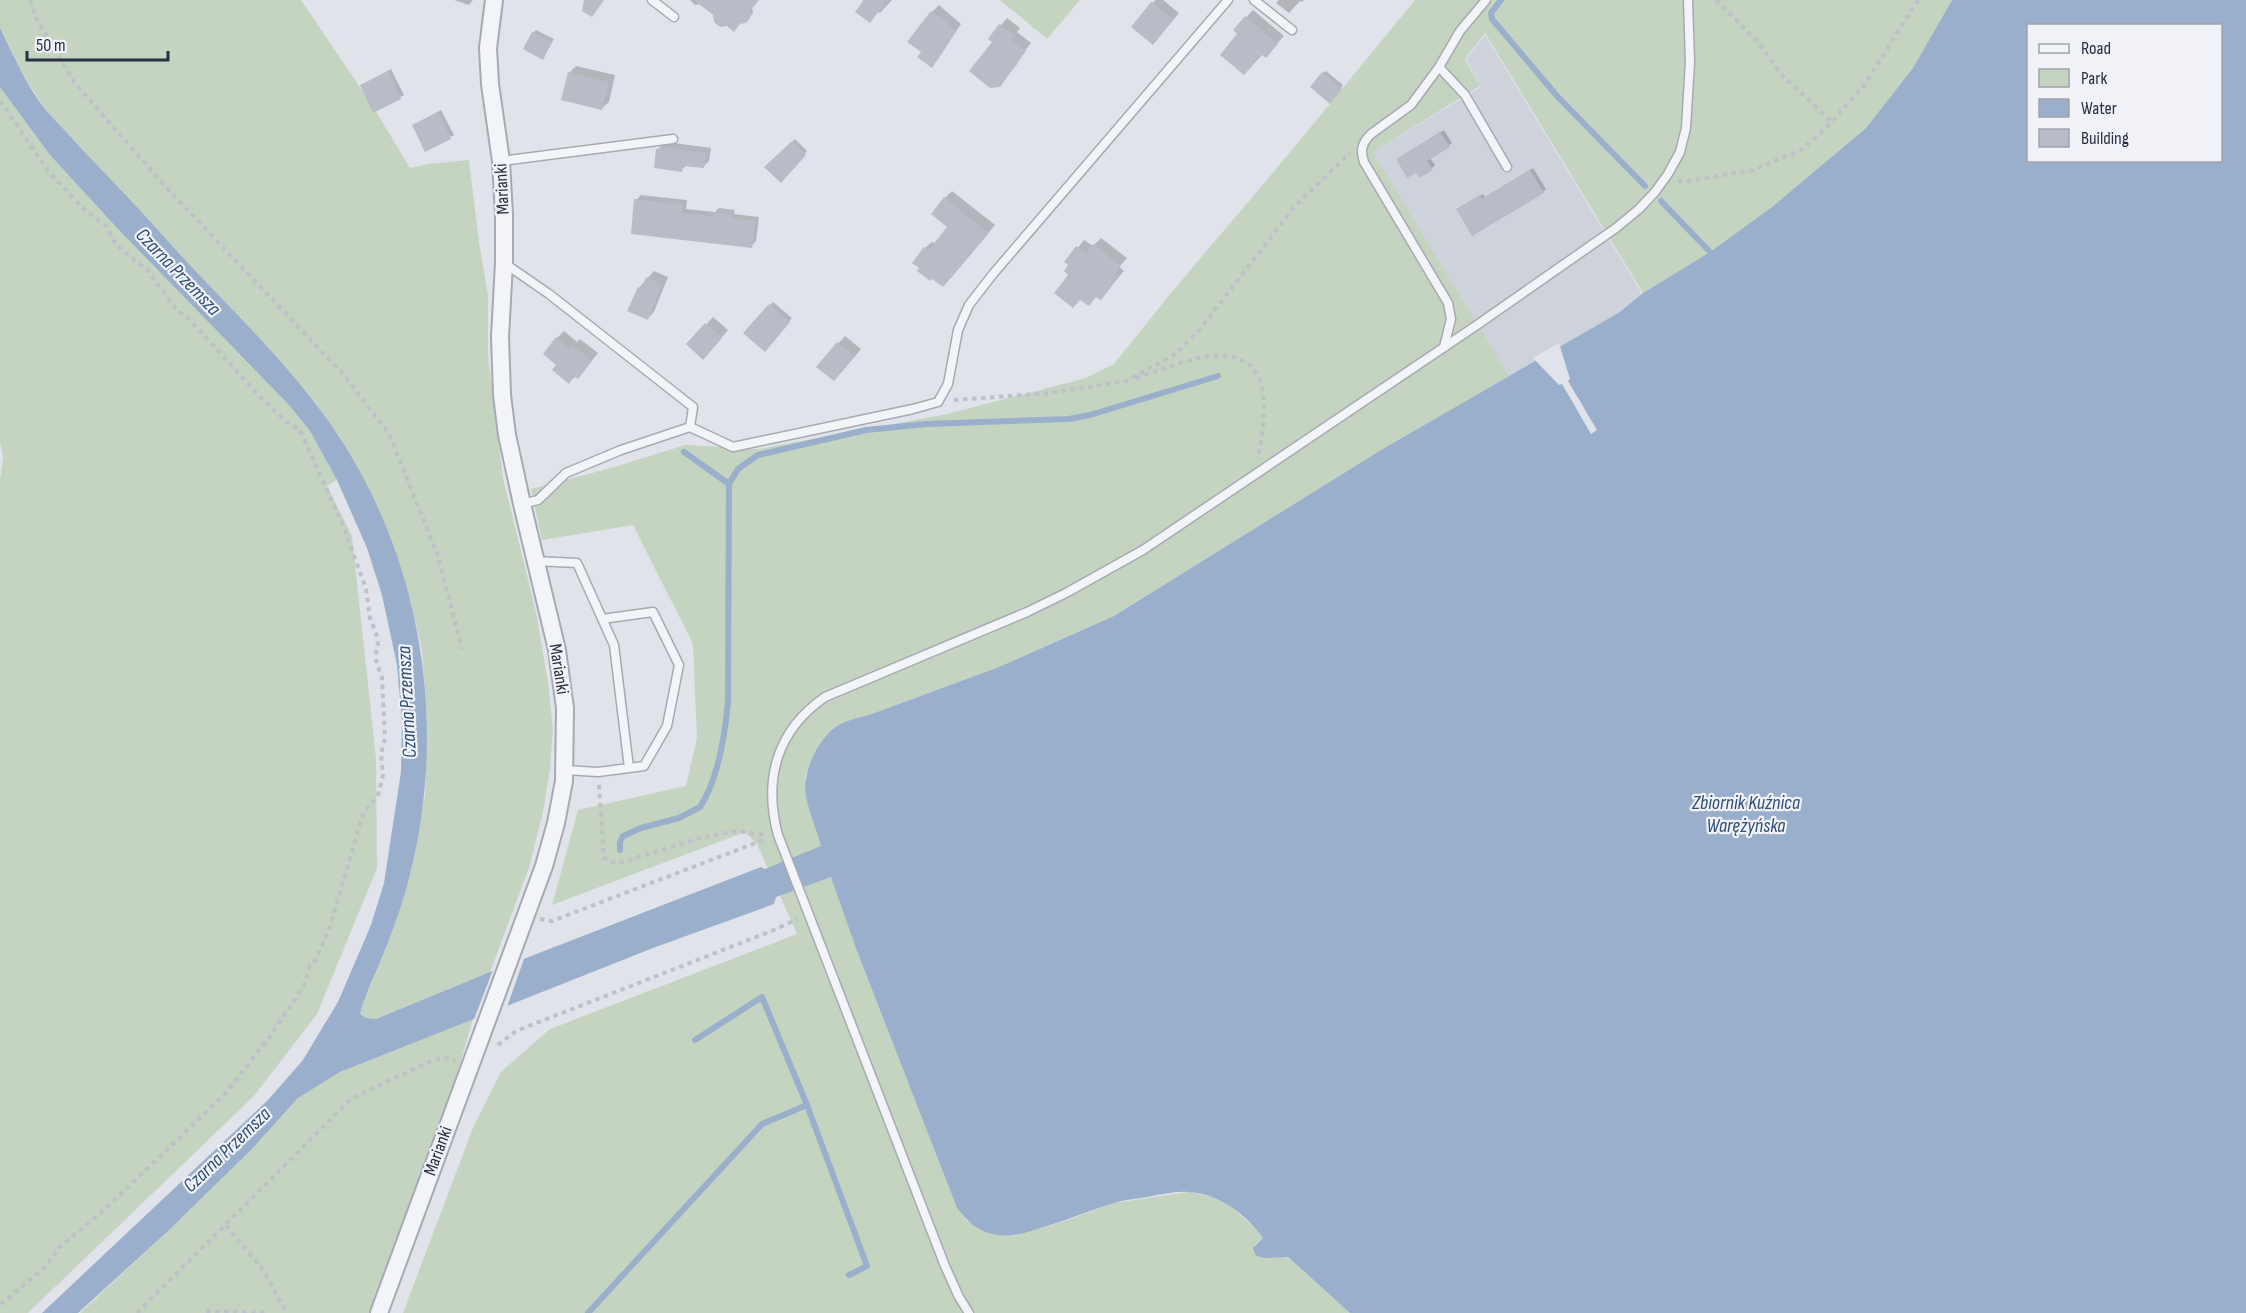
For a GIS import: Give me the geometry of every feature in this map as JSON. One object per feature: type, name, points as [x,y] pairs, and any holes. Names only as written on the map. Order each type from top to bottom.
[{"type":"street","name":"Marianki","points":[[379,1313],[549,850],[565,770],[566,724],[562,677],[507,435],[502,395],[500,337],[504,263],[501,161],[490,84],[489,57],[494,0]]},
{"type":"lane","points":[[652,0],[674,16]]},
{"type":"lane","points":[[522,504],[538,500],[566,473],[621,450],[690,427],[733,447],[938,402],[948,384],[958,330],[969,305],[1228,0]]},
{"type":"lane","points":[[1254,0],[1292,30]]},
{"type":"lane","points":[[1444,347],[1451,319],[1448,303],[1364,162],[1363,145],[1371,134],[1411,105],[1439,67],[1460,31],[1486,0]]},
{"type":"lane","points":[[969,1313],[945,1266],[778,835],[772,796],[776,760],[791,729],[814,704],[846,687],[946,647],[1066,593],[1162,538],[1616,228],[1639,209],[1664,180],[1680,152],[1686,128],[1690,62],[1688,0]]},
{"type":"lane","points":[[1439,67],[1465,95],[1507,167]]},
{"type":"lane","points":[[501,161],[673,140]]},
{"type":"lane","points":[[504,263],[549,294],[693,407],[690,427]]},
{"type":"lane","points":[[535,561],[577,563],[614,645],[629,768]]},
{"type":"lane","points":[[565,770],[598,772],[644,766],[667,726],[679,665],[653,612],[602,619]]},
{"type":"path","points":[[30,0],[36,18],[74,82],[164,185],[343,374],[389,434],[438,556],[462,649]]},
{"type":"path","points":[[1716,0],[1757,41],[1781,74],[1832,122]]},
{"type":"path","points":[[1664,180],[1689,181],[1753,170],[1801,150],[1832,122],[1863,87],[1918,0]]},
{"type":"path","points":[[0,101],[49,172],[86,211],[106,226],[116,245],[147,270],[177,310],[191,321],[262,399],[288,423],[300,430],[344,528],[366,589],[378,645],[375,657],[382,678],[384,738],[381,754],[383,775],[378,795],[363,813],[330,927],[316,959],[310,966],[304,986],[268,1040],[225,1094],[104,1210],[59,1248],[45,1267],[0,1305]]},
{"type":"path","points":[[1126,381],[1176,354],[1201,328],[1295,206],[1353,151],[1363,145]]},
{"type":"path","points":[[938,402],[1050,393],[1126,381],[1209,356],[1226,356],[1251,364],[1258,374],[1264,394],[1264,428],[1254,475]]},
{"type":"path","points":[[598,772],[604,858],[616,864],[700,838],[736,831],[761,834],[765,839]]},
{"type":"path","points":[[537,917],[552,921],[778,835]]},
{"type":"path","points":[[494,1048],[516,1030],[774,930],[808,913]]},
{"type":"path","points":[[137,1313],[352,1098],[431,1061],[445,1058],[470,1064]]},
{"type":"path","points":[[226,1225],[263,1270],[287,1313]]},
{"type":"path","points":[[206,1311],[267,1313]]},
{"type":"shaded area","points":[[1485,35],[1689,371],[1557,456],[1373,152],[1481,87],[1466,59]]},
{"type":"green space","points":[[0,0],[301,0],[374,108],[410,168],[469,160],[488,295],[488,356],[503,478],[536,612],[548,682],[553,730],[543,812],[529,868],[490,972],[376,1019],[366,1018],[360,1014],[385,951],[410,874],[425,795],[427,718],[422,651],[410,599],[340,437],[314,401],[261,340],[201,279],[44,108],[19,68],[0,28]]},
{"type":"green space","points":[[1000,0],[1080,0],[1047,39]]},
{"type":"green space","points":[[1415,0],[1952,0],[1913,68],[1866,128],[1772,207],[1710,252],[1643,293],[1485,33],[1465,59],[1480,86],[1373,152],[1509,376],[1381,450],[1114,616],[999,667],[855,719],[835,729],[821,744],[805,777],[857,951],[957,1208],[968,1222],[1014,1236],[1068,1220],[1113,1203],[1189,1192],[1214,1197],[1228,1204],[1256,1229],[1263,1238],[1255,1245],[1290,1259],[1350,1313],[403,1313],[473,1128],[501,1072],[550,1029],[797,934],[757,844],[745,832],[552,905],[578,810],[686,786],[697,738],[693,644],[633,525],[542,540],[531,489],[685,445],[758,449],[947,414],[1086,378],[1114,364]]},
{"type":"green space","points":[[0,87],[50,155],[117,228],[289,405],[310,431],[337,480],[327,486],[352,536],[376,758],[377,868],[317,1014],[254,1096],[28,1313],[0,1313],[0,480],[3,457],[0,442]]},
{"type":"green space","points":[[473,1019],[455,1081],[369,1313],[80,1313],[252,1149],[298,1098],[340,1072]]},
{"type":"water","name":"Zbiornik Kuźnica Warężyńska","points":[[1952,0],[2246,0],[2246,1313],[1350,1313],[1288,1257],[1256,1256],[1253,1248],[1263,1238],[1256,1229],[1230,1206],[1199,1193],[1172,1193],[1120,1202],[1022,1234],[987,1233],[972,1224],[957,1208],[857,951],[831,877],[776,897],[774,904],[653,948],[340,1072],[298,1098],[252,1149],[167,1232],[78,1313],[42,1313],[268,1100],[303,1060],[338,1002],[371,925],[384,883],[401,772],[402,721],[397,665],[382,595],[367,548],[337,480],[310,431],[289,405],[117,228],[50,155],[0,87],[0,28],[44,108],[298,381],[350,454],[379,509],[401,567],[416,627],[425,688],[427,750],[422,813],[408,883],[360,1014],[366,1018],[376,1019],[490,972],[821,846],[807,802],[806,778],[816,751],[827,735],[837,726],[999,667],[1114,616],[1381,450],[1620,312],[1643,293],[1710,252],[1772,207],[1866,128],[1913,68]]},
{"type":"pier","points":[[1559,343],[1570,379],[1568,381],[1597,430],[1591,434],[1562,384],[1559,385],[1533,358]]},
{"type":"pier","points":[[525,956],[506,1010],[473,1022],[494,967]]},
{"type":"building","points":[[584,0],[604,0],[592,17],[582,11]]},
{"type":"building","points":[[694,0],[759,0],[750,11],[750,18],[746,23],[740,24],[734,32],[727,26],[720,27],[714,22],[713,15]]},
{"type":"building","points":[[864,0],[887,0],[870,23],[855,12]]},
{"type":"building","points":[[1151,2],[1173,20],[1153,45],[1131,27]]},
{"type":"building","points":[[931,11],[956,31],[932,68],[917,57],[921,52],[907,42]]},
{"type":"building","points":[[1245,16],[1278,44],[1266,58],[1262,55],[1244,75],[1220,55],[1237,34],[1233,30]]},
{"type":"building","points":[[999,24],[1015,36],[1011,40],[1026,51],[1000,87],[990,88],[969,71],[992,42],[988,39]]},
{"type":"building","points":[[532,32],[552,42],[543,60],[523,49]]},
{"type":"building","points":[[388,71],[401,99],[373,113],[360,85]]},
{"type":"building","points":[[568,72],[609,82],[602,110],[561,100]]},
{"type":"building","points":[[1322,72],[1342,89],[1330,104],[1310,87]]},
{"type":"building","points":[[438,112],[451,139],[425,152],[412,125]]},
{"type":"building","points":[[1440,132],[1450,147],[1427,161],[1433,170],[1419,178],[1416,173],[1407,178],[1396,159]]},
{"type":"building","points":[[792,141],[806,155],[781,183],[764,167]]},
{"type":"building","points":[[667,148],[706,153],[704,168],[683,166],[682,172],[654,168],[656,149]]},
{"type":"building","points":[[1530,170],[1544,193],[1472,236],[1456,209],[1480,195],[1482,199]]},
{"type":"building","points":[[944,197],[989,233],[943,287],[917,271],[919,268],[912,263],[924,247],[928,251],[947,227],[931,214]]},
{"type":"building","points":[[634,199],[683,205],[682,213],[713,216],[713,212],[731,215],[730,218],[755,221],[752,248],[631,234]]},
{"type":"building","points":[[1093,244],[1121,266],[1114,275],[1118,278],[1101,300],[1096,297],[1089,306],[1080,300],[1073,308],[1054,293],[1068,275],[1064,271],[1068,265],[1064,262],[1076,246],[1086,253]]},
{"type":"building","points":[[646,277],[662,284],[648,320],[627,311],[638,287],[641,289]]},
{"type":"building","points":[[769,304],[790,322],[765,352],[743,333]]},
{"type":"building","points":[[705,323],[722,338],[703,360],[686,344]]},
{"type":"building","points":[[556,337],[569,348],[572,345],[592,361],[578,379],[574,376],[569,384],[552,370],[556,365],[543,354]]},
{"type":"building","points":[[837,342],[855,356],[834,381],[816,367]]},
{"type":"waterway","points":[[1501,0],[1491,13],[1492,19],[1557,96],[1645,186]]},
{"type":"waterway","points":[[1661,201],[1710,252]]},
{"type":"waterway","points":[[620,850],[623,836],[641,828],[679,818],[700,807],[712,784],[723,742],[728,702],[729,484],[738,469],[758,455],[866,430],[927,424],[1069,419],[1090,415],[1218,376]]},
{"type":"waterway","points":[[684,452],[729,484]]},
{"type":"waterway","points":[[588,1313],[762,1124],[807,1105],[762,997],[695,1040]]},
{"type":"waterway","points":[[807,1105],[867,1266],[849,1275]]},
{"type":"water label","name":"Czarna Przemsza","points":[[178,272]]},
{"type":"water label","name":"Czarna Przemsza","points":[[407,702]]},
{"type":"water label","name":"Czarna Przemsza","points":[[227,1150]]}]
